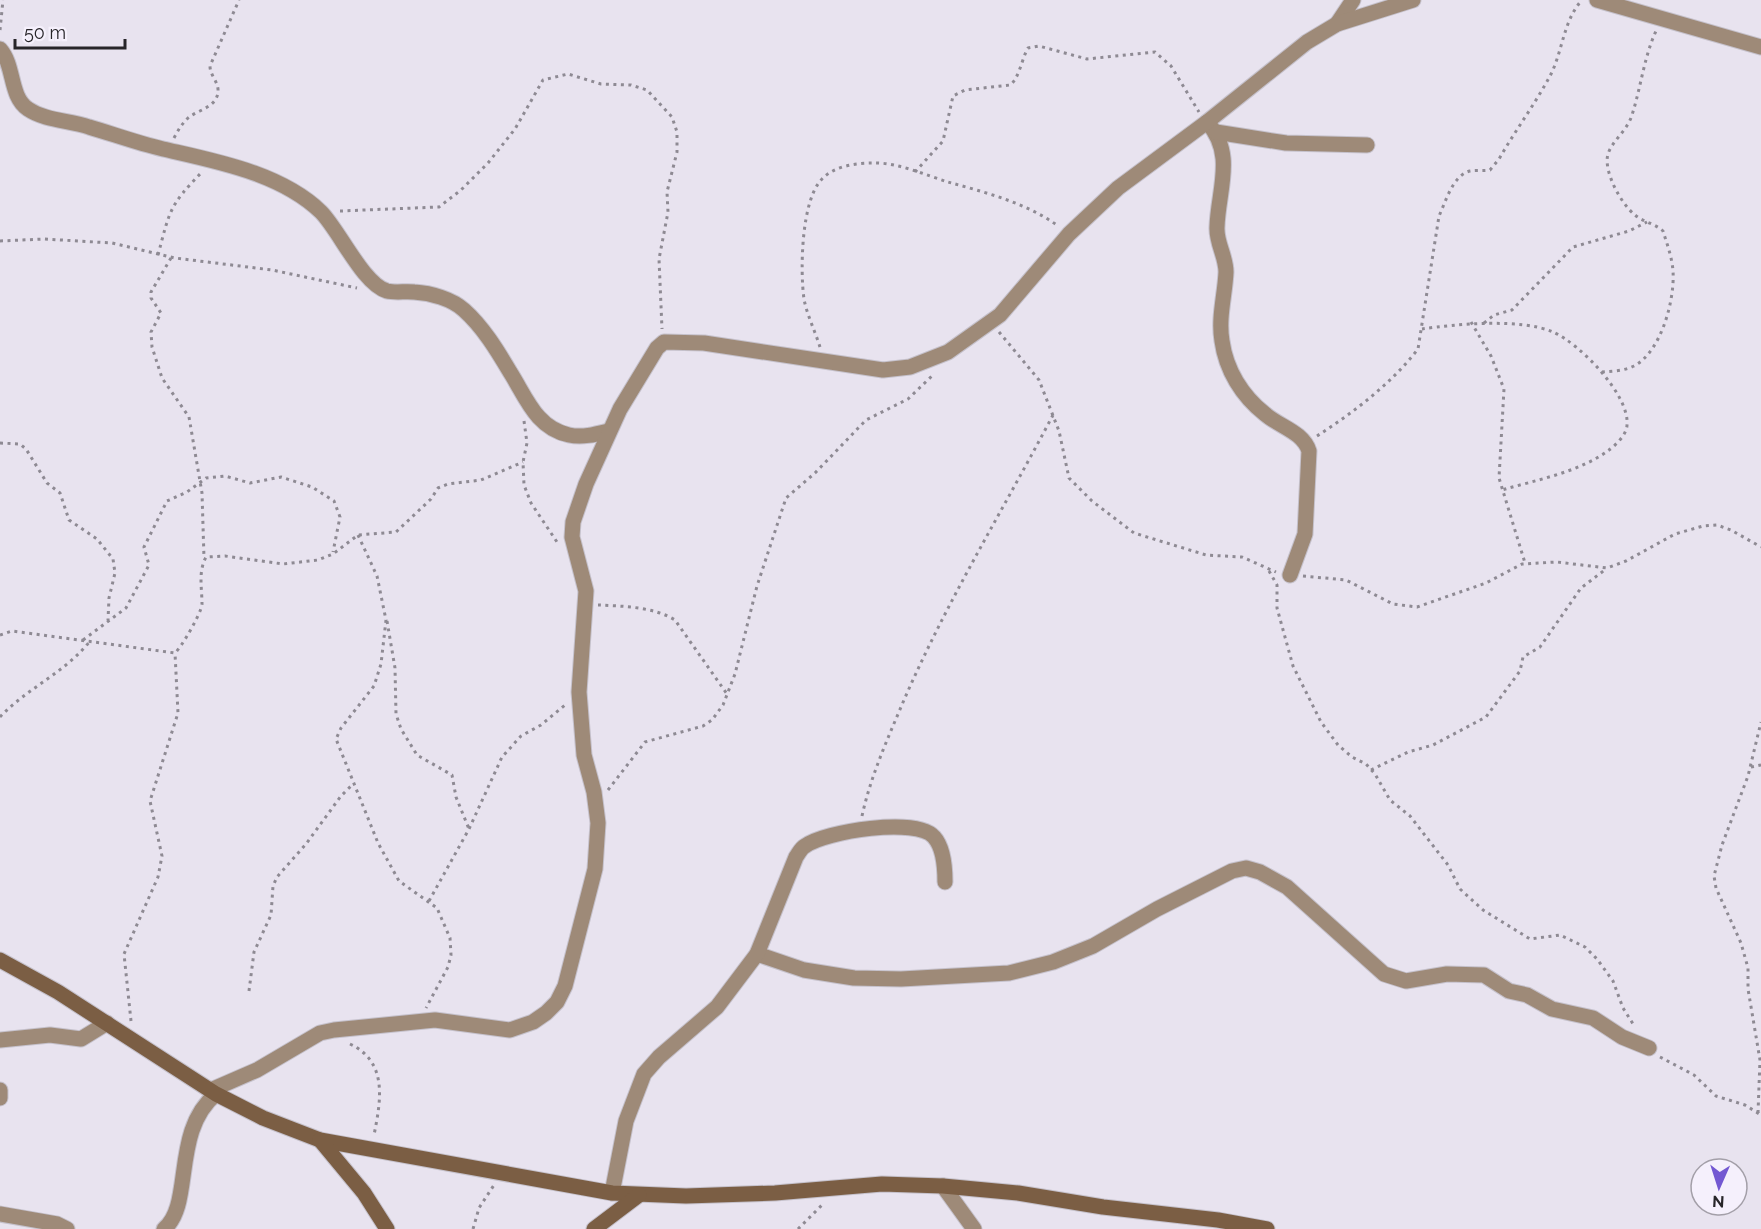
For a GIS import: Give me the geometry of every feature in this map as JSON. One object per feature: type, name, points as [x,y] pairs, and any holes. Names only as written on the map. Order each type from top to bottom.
[{"type":"street","points":[[1337,24],[1353,0]]},
{"type":"street","points":[[164,1229],[175,1216],[184,1161],[196,1118],[213,1092],[257,1070],[320,1033],[421,1021],[452,1022],[495,1030],[510,1030],[533,1022],[557,1002],[566,986],[595,869],[598,824],[584,755],[579,692],[586,591],[579,555],[572,537],[576,508],[609,431],[644,369],[664,342],[704,343],[750,349],[867,369],[910,367],[948,352],[1010,305],[1069,234],[1118,188],[1212,127],[1307,42],[1337,24],[1413,0]]},
{"type":"street","points":[[1597,0],[1761,47]]},
{"type":"street","points":[[0,49],[9,66],[19,101],[27,109],[45,118],[87,126],[168,150],[214,160],[263,176],[320,212],[366,276],[386,291],[417,292],[452,301],[463,309],[502,358],[526,404],[541,421],[571,436],[588,436],[609,431]]},
{"type":"street","points":[[1212,127],[1286,143],[1367,145]]},
{"type":"street","points":[[1212,127],[1225,161],[1217,229],[1226,271],[1221,328],[1226,361],[1234,380],[1248,399],[1266,415],[1306,442],[1310,462],[1305,534],[1290,575]]},
{"type":"street","points":[[612,1193],[626,1121],[644,1074],[659,1057],[717,1007],[757,954],[770,919],[803,847],[833,836],[909,826],[934,836],[945,866],[945,882]]},
{"type":"street","points":[[757,954],[804,970],[854,978],[901,979],[1009,973],[1053,962],[1093,946],[1232,871],[1246,868],[1260,872],[1287,887],[1384,974],[1406,981],[1447,974],[1484,975],[1509,991],[1527,995],[1552,1009],[1593,1018],[1622,1037],[1649,1048]]},
{"type":"street","points":[[0,960],[107,1023],[213,1092],[263,1118],[320,1140],[612,1193],[686,1196],[882,1184],[943,1186],[1018,1193],[1103,1207],[1218,1220],[1267,1229]]},
{"type":"street","points":[[0,1040],[50,1035],[81,1039],[107,1023]]},
{"type":"street","points":[[0,1090],[0,1098]]},
{"type":"street","points":[[320,1140],[364,1193],[387,1229]]},
{"type":"street","points":[[943,1186],[974,1229]]},
{"type":"street","points":[[594,1229],[639,1195]]},
{"type":"street","points":[[0,1214],[57,1224],[68,1229]]},
{"type":"path","points":[[0,30],[3,0]]},
{"type":"path","points":[[168,150],[182,124],[215,100],[218,90],[210,66],[239,0]]},
{"type":"path","points":[[1306,442],[1338,423],[1405,367],[1418,349],[1439,216],[1448,195],[1456,181],[1464,174],[1490,170],[1499,159],[1549,78],[1557,61],[1568,20],[1582,0]]},
{"type":"path","points":[[1602,372],[1633,367],[1644,359],[1666,314],[1673,273],[1671,256],[1663,231],[1635,216],[1624,203],[1607,164],[1608,153],[1623,135],[1631,119],[1648,47],[1662,18]]},
{"type":"path","points":[[915,172],[943,141],[952,96],[965,90],[1010,85],[1015,82],[1022,58],[1029,48],[1039,46],[1096,59],[1155,52],[1171,66],[1195,107],[1212,127]]},
{"type":"path","points":[[320,212],[439,207],[461,190],[488,163],[515,129],[543,80],[568,74],[601,84],[631,85],[647,90],[672,117],[677,132],[674,171],[667,192],[668,212],[659,259],[664,342]]},
{"type":"path","points":[[158,255],[169,211],[178,197],[214,160]]},
{"type":"path","points":[[825,363],[805,301],[802,268],[810,201],[820,180],[836,169],[876,162],[915,172],[992,195],[1053,222],[1069,234]]},
{"type":"path","points":[[1484,323],[1494,315],[1512,310],[1573,247],[1629,231],[1647,222]]},
{"type":"path","points":[[0,241],[84,240],[112,243],[171,258],[272,270],[371,291],[386,291]]},
{"type":"path","points":[[0,635],[12,631],[175,653],[182,647],[201,609],[200,578],[204,560],[201,483],[189,417],[162,378],[152,347],[151,332],[160,313],[151,297],[151,292],[171,258]]},
{"type":"path","points":[[1422,329],[1471,322],[1552,331],[1602,372],[1621,399],[1628,426],[1624,435],[1609,450],[1586,462],[1502,490]]},
{"type":"path","points":[[1471,322],[1491,356],[1504,390],[1499,478],[1525,564]]},
{"type":"path","points":[[988,323],[1005,338],[1046,393],[1048,408],[1053,415],[1066,455],[1069,478],[1118,522],[1134,533],[1154,541],[1181,546],[1206,555],[1242,557],[1268,570],[1290,575],[1346,580],[1358,584],[1393,604],[1417,607],[1486,583],[1525,564],[1557,562],[1607,568]]},
{"type":"path","points":[[595,802],[615,783],[637,749],[645,742],[703,726],[712,720],[727,694],[786,498],[815,474],[866,420],[908,399],[929,380],[948,352]]},
{"type":"path","points":[[526,404],[524,427],[527,443],[523,462],[524,485],[531,503],[561,548],[579,555]]},
{"type":"path","points":[[859,832],[877,764],[917,670],[949,603],[1053,415]]},
{"type":"path","points":[[0,443],[20,444],[26,449],[47,483],[60,493],[69,520],[96,540],[113,559],[115,573],[109,598],[108,620]]},
{"type":"path","points":[[204,560],[210,556],[301,564],[333,554],[358,535],[396,532],[431,499],[438,488],[448,484],[482,480],[523,462]]},
{"type":"path","points":[[82,640],[126,608],[136,586],[147,570],[144,547],[156,527],[164,506],[216,475],[250,483],[281,477],[326,494],[338,508],[340,517],[333,554]]},
{"type":"path","points":[[1371,770],[1408,752],[1433,745],[1486,717],[1520,671],[1523,657],[1540,647],[1581,588],[1607,568],[1626,561],[1675,534],[1703,526],[1718,525],[1761,547]]},
{"type":"path","points":[[358,535],[377,576],[395,668],[396,714],[401,729],[417,755],[452,775],[456,797],[469,829]]},
{"type":"path","points":[[1268,570],[1276,585],[1277,608],[1293,666],[1314,709],[1338,745],[1371,770],[1390,800],[1410,816],[1448,865],[1460,889],[1484,910],[1530,939],[1560,935],[1585,947],[1613,981],[1628,1016],[1649,1048],[1664,1061],[1694,1075],[1716,1096],[1746,1105],[1759,1114]]},
{"type":"path","points":[[585,604],[622,606],[667,615],[675,621],[727,694]]},
{"type":"path","points":[[386,620],[381,664],[374,686],[338,734],[339,749],[378,843],[399,881],[437,908],[450,938],[451,955],[444,978],[434,991],[421,1021]]},
{"type":"path","points":[[0,717],[15,703],[65,667],[90,640]]},
{"type":"path","points":[[132,1040],[124,954],[133,929],[154,890],[162,856],[150,801],[178,713],[175,653]]},
{"type":"path","points":[[429,901],[469,829],[502,757],[521,736],[541,725],[579,692]]},
{"type":"path","points":[[1759,1114],[1760,1060],[1748,989],[1748,968],[1741,943],[1716,888],[1714,876],[1722,845],[1750,767],[1761,722]]},
{"type":"path","points":[[1750,767],[1761,765]]},
{"type":"path","points":[[249,991],[254,952],[271,915],[273,886],[277,876],[306,844],[341,796],[353,784]]},
{"type":"path","points":[[346,1042],[371,1057],[378,1074],[378,1116],[371,1150]]},
{"type":"path","points":[[473,1229],[479,1208],[490,1193],[499,1172]]},
{"type":"path","points":[[798,1229],[838,1188]]}]
